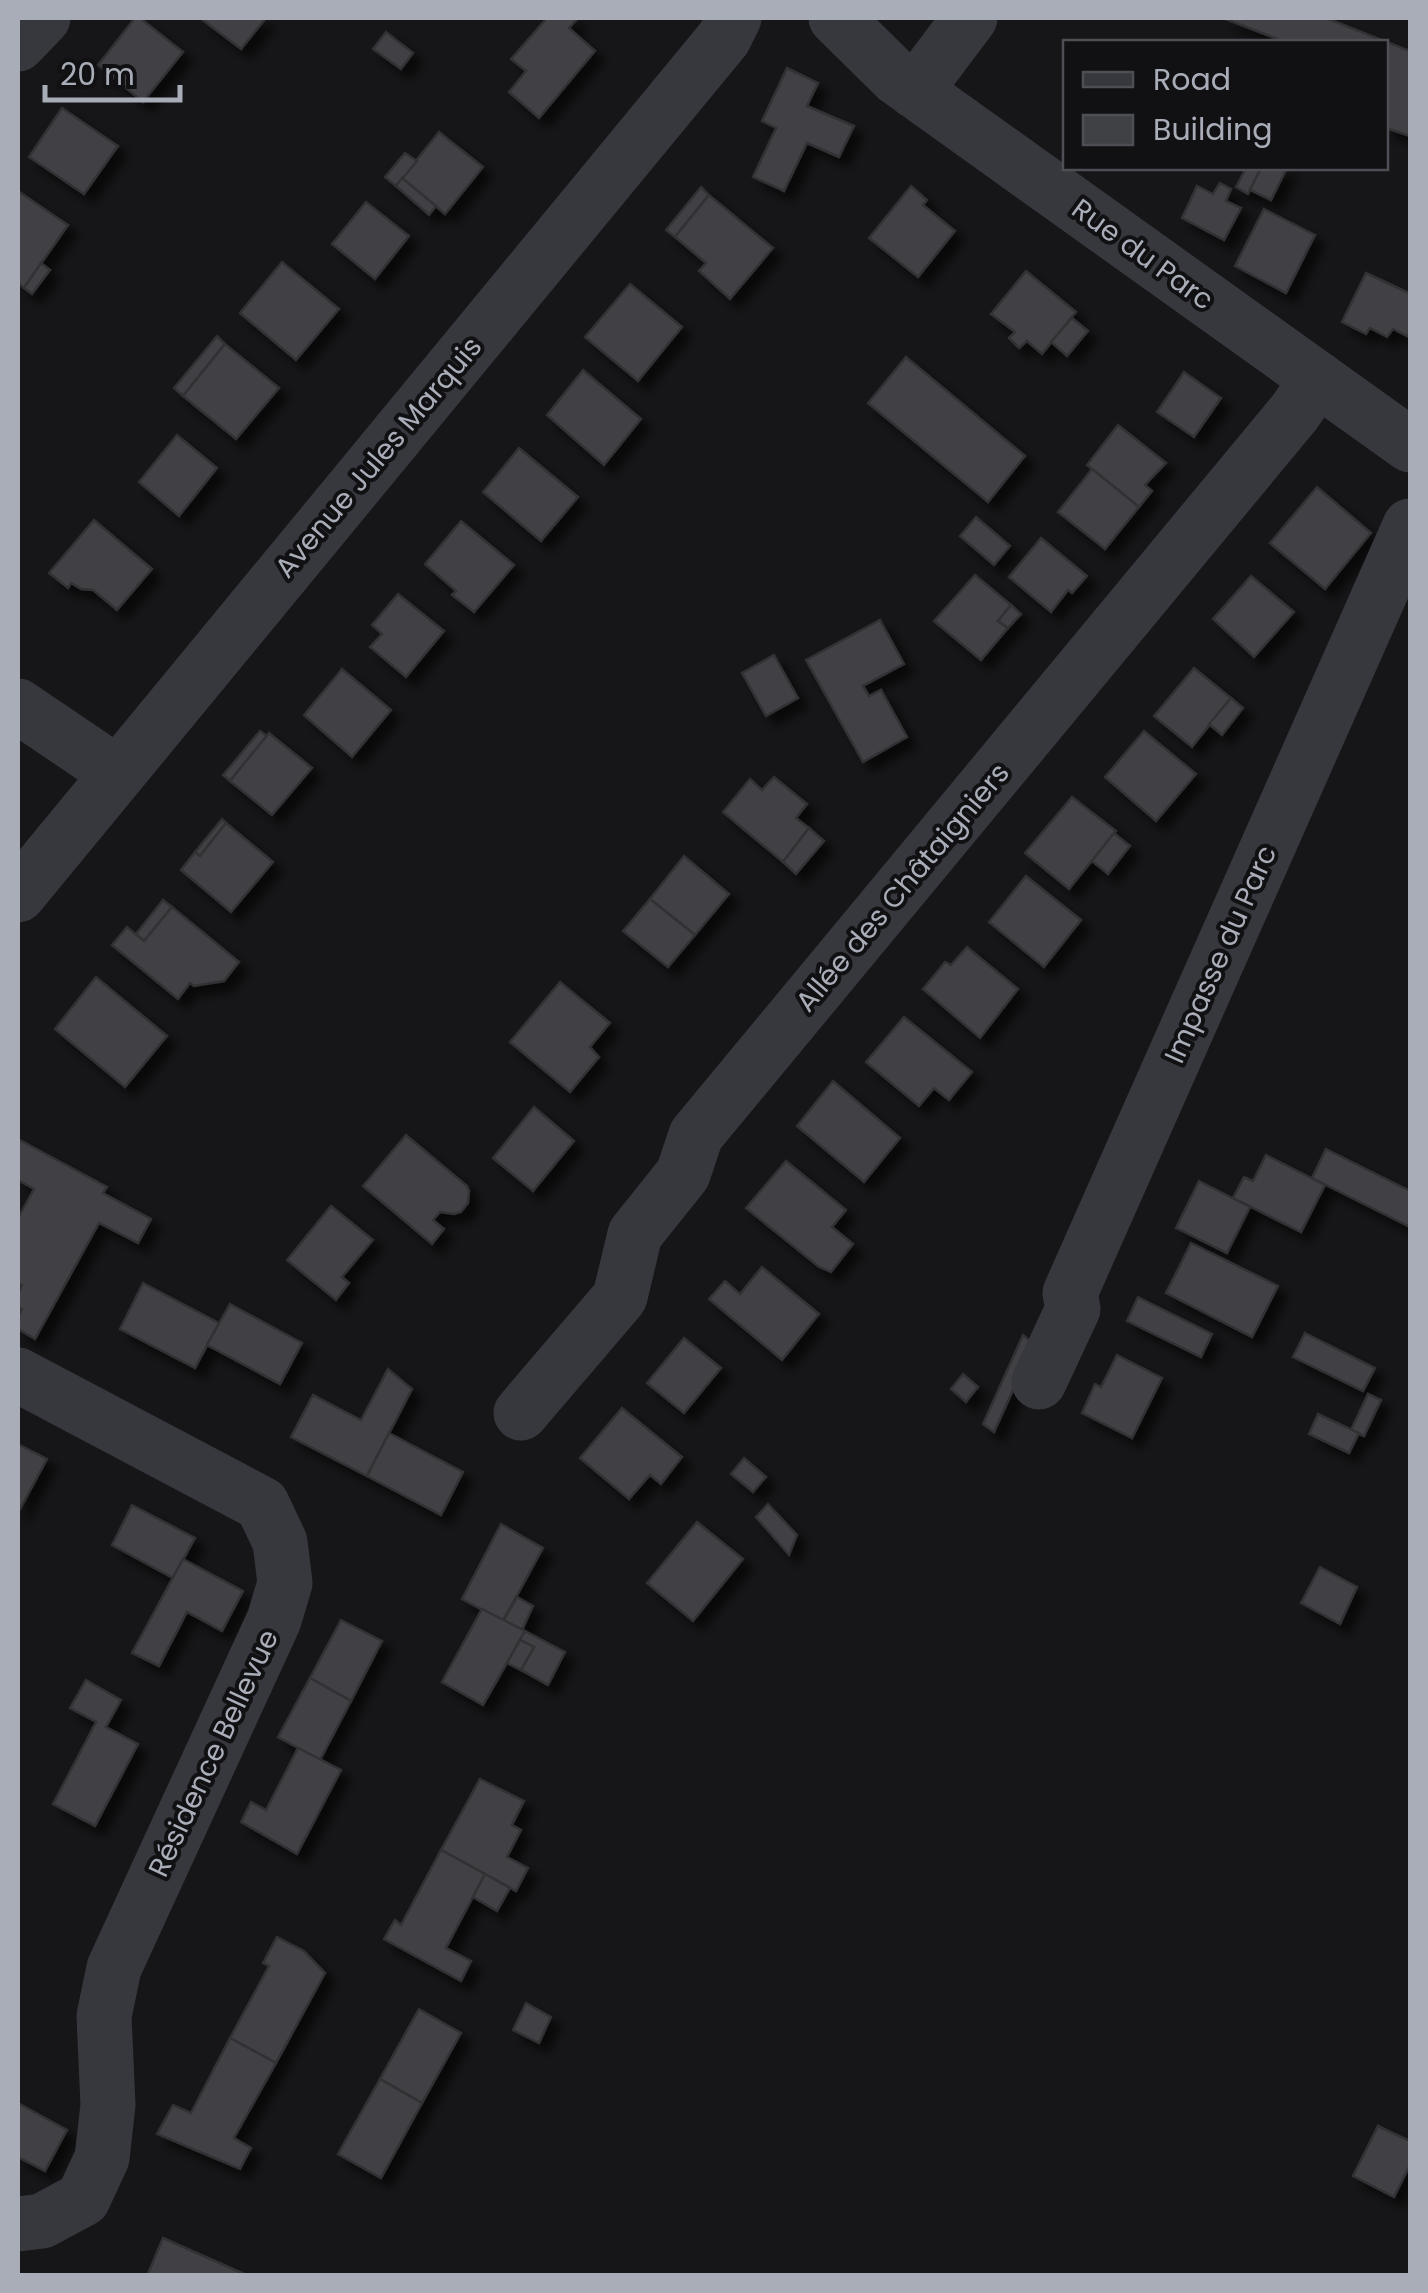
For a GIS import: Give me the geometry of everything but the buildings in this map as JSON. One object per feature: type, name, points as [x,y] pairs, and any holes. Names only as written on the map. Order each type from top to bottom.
[{"type":"street","points":[[18,44],[43,18]]},
{"type":"street","name":"Avenue Jules Marquis","points":[[18,895],[724,38],[734,18]]},
{"type":"street","name":"Rue du Parc","points":[[836,18],[897,78],[1410,445]]},
{"type":"street","points":[[915,91],[970,18]]},
{"type":"street","name":"Allée des Châtaigniers","points":[[521,1412],[620,1297],[635,1234],[683,1174],[696,1135],[1294,413],[1318,379]]},
{"type":"street","name":"Impasse du Parc","points":[[1039,1382],[1073,1309],[1070,1293],[1410,526]]},
{"type":"street","points":[[18,706],[117,773]]},
{"type":"street","name":"Résidence Bellevue","points":[[18,1375],[262,1504],[280,1542],[284,1583],[274,1620],[114,1968],[104,2016],[108,2105],[102,2158],[83,2199],[42,2221],[18,2224]]}]
